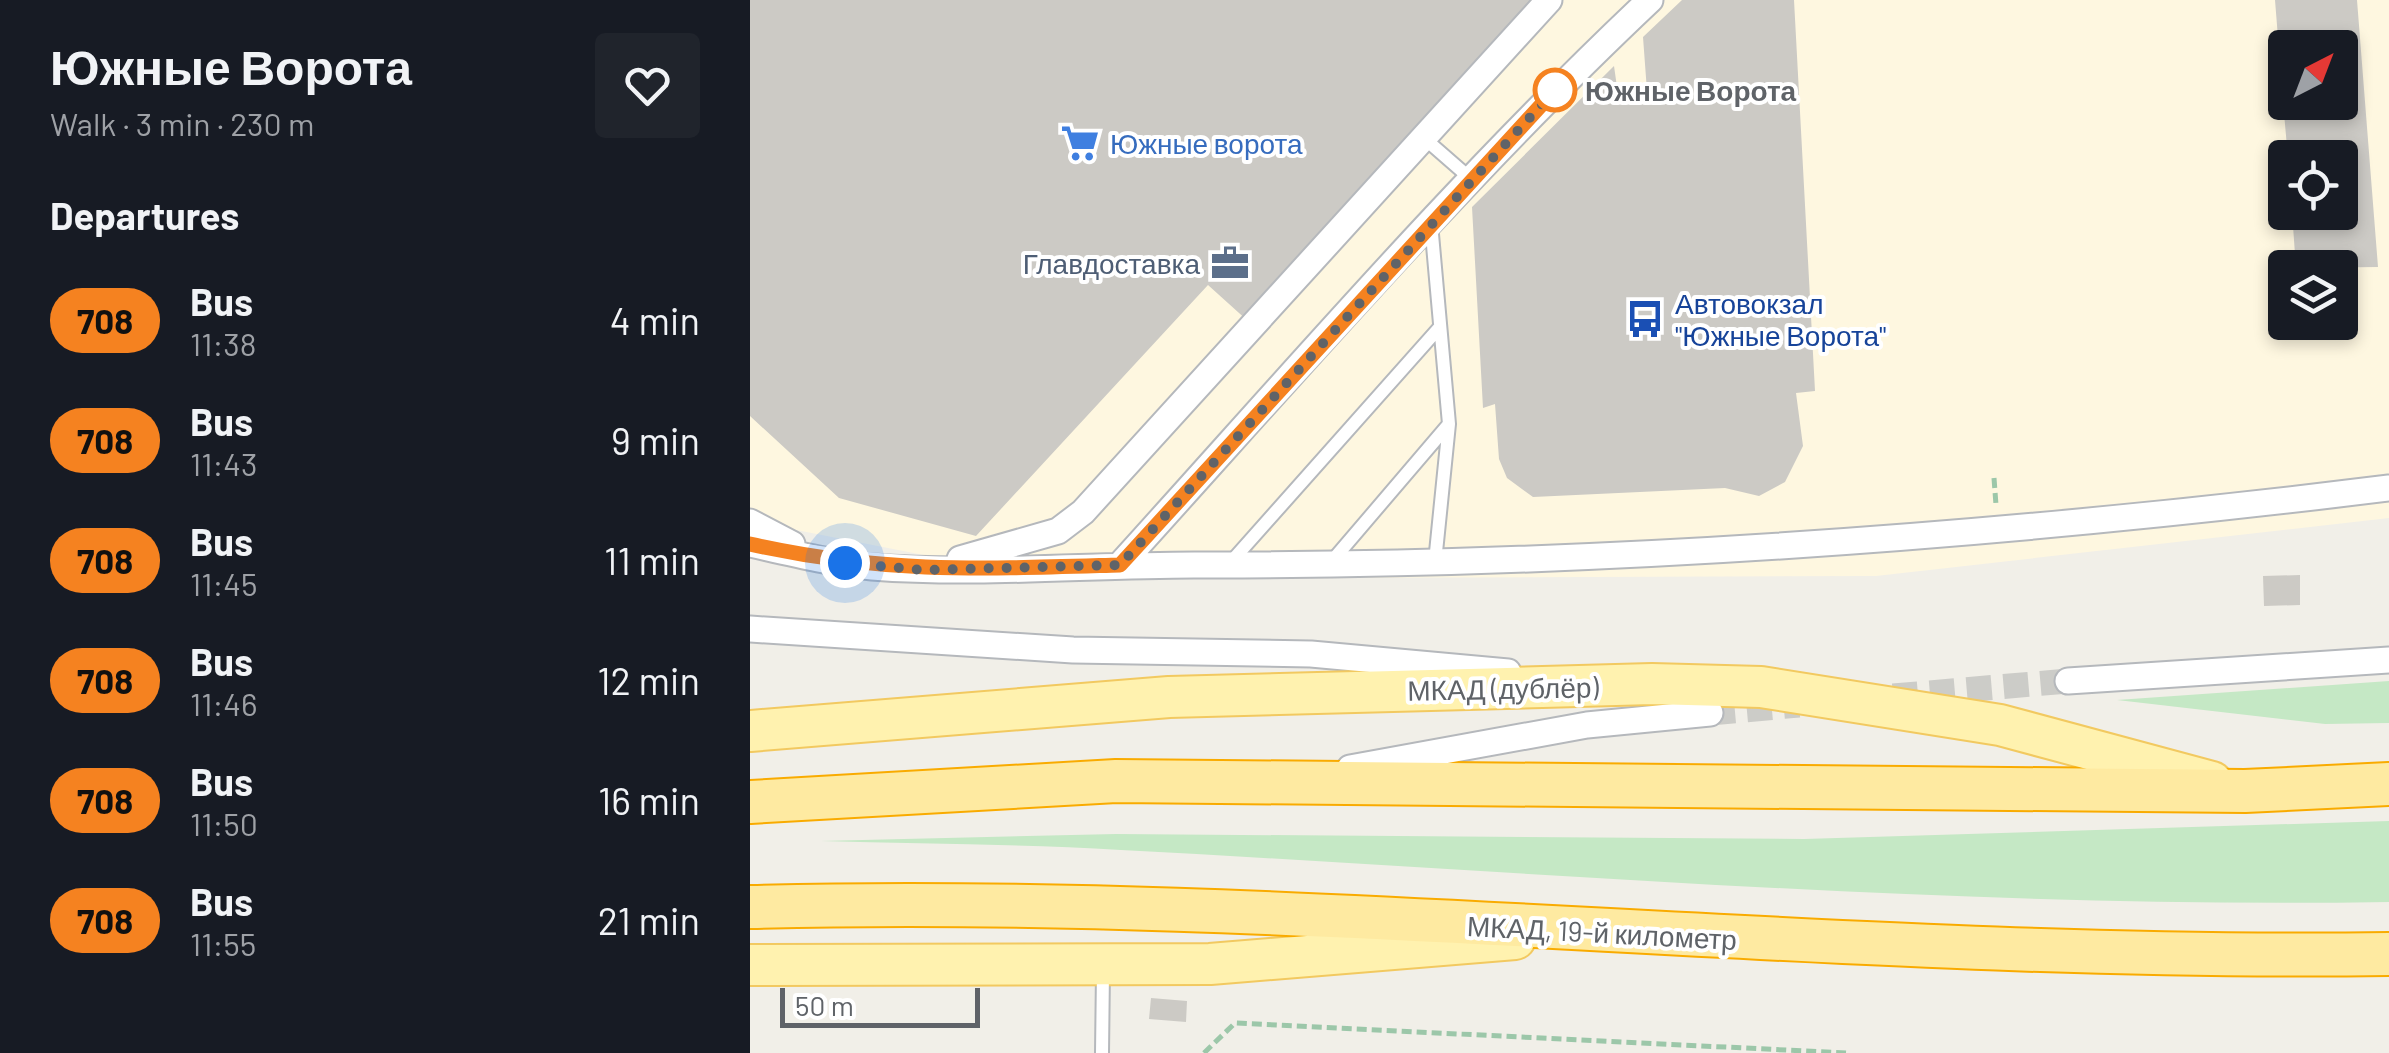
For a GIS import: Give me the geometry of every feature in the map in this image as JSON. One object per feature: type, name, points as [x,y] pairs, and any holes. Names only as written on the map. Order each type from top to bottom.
[{"type":"highway","points":[[750,802],[1116,782],[2245,791],[2389,784]]},
{"type":"highway","name":"МКАД, 19-й километр","points":[[750,907],[1130,910],[2192,957],[2389,954]]},
{"type":"main road","name":"МКАД (дублёр)","points":[[750,731],[1170,696],[1652,684],[1761,687],[2000,725],[2245,791]]},
{"type":"main road","points":[[750,965],[1210,964],[1607,932]]},
{"type":"street","points":[[923,570],[1058,531],[1083,512],[1548,0]]},
{"type":"street","points":[[1120,565],[1431,221],[1555,90],[1650,0]]},
{"type":"street","points":[[750,544],[823,560],[923,570],[1120,565],[1435,565],[1938,537],[2112,522],[2389,488]]},
{"type":"street","points":[[750,522],[823,560]]},
{"type":"street","points":[[750,629],[1072,650],[1311,654],[1652,684]]},
{"type":"street","points":[[2068,681],[2389,660]]},
{"type":"street","points":[[1269,783],[1586,726],[1710,712]]},
{"type":"lane","points":[[1424,138],[1471,179]]},
{"type":"lane","points":[[1431,221],[1448,424],[1435,565]]},
{"type":"lane","points":[[1229,565],[1439,328]]},
{"type":"lane","points":[[1327,567],[1448,424]]},
{"type":"lane","points":[[1102,964],[1102,1053]]},
{"type":"path","points":[[1994,478],[1996,508]]},
{"type":"path","points":[[1204,1053],[1235,1023],[1846,1053]]},
{"type":"shaded area","points":[[750,0],[2389,0],[2389,518],[1876,576],[1299,578],[1005,571],[750,521]]},
{"type":"green space","points":[[2389,681],[2389,723],[2325,724],[2117,700]]},
{"type":"green space","points":[[2389,821],[2389,902],[2230,903],[1913,894],[1083,848],[821,841],[1116,834],[1804,839]]},
{"type":"building","name":"Южные ворота","points":[[750,0],[1538,0],[1249,322],[1208,285],[976,536],[839,498],[750,416]]},
{"type":"building","name":"Автовокзал \"Южные Ворота\"","points":[[1682,0],[1794,0],[1815,391],[1796,393],[1803,446],[1785,482],[1759,496],[1725,488],[1533,497],[1507,478],[1499,459],[1495,404],[1483,408],[1472,207],[1614,66],[1618,94],[1647,91],[1643,37]]},
{"type":"building","points":[[2275,0],[2357,0],[2378,267],[2358,267],[2358,250],[2295,250],[2293,230],[2358,230],[2358,140],[2286,140],[2285,120],[2358,120],[2358,30],[2277,30]]},
{"type":"building","points":[[2300,575],[2300,605],[2264,606],[2263,576]]},
{"type":"building","points":[[1151,998],[1187,1001],[1186,1022],[1149,1019]]},
{"type":"tunnel","points":[[1893,696],[2068,681]]},
{"type":"tunnel","points":[[1710,713],[1799,705]]},
{"type":"bus line","name":"708","points":[[750,544],[823,560],[923,570],[1120,565],[1555,90]]},
{"type":"place","name":"Южные Ворота","points":[[1555,90]]},
{"type":"place","name":"Южные ворота","points":[[1080,143]]},
{"type":"place","name":"Главдоставка","points":[[1230,263]]},
{"type":"place","name":"Автовокзал \"Южные Ворота\"","points":[[1645,319]]},
{"type":"route","points":[[845,563],[923,570],[1120,565],[1555,90]]}]
